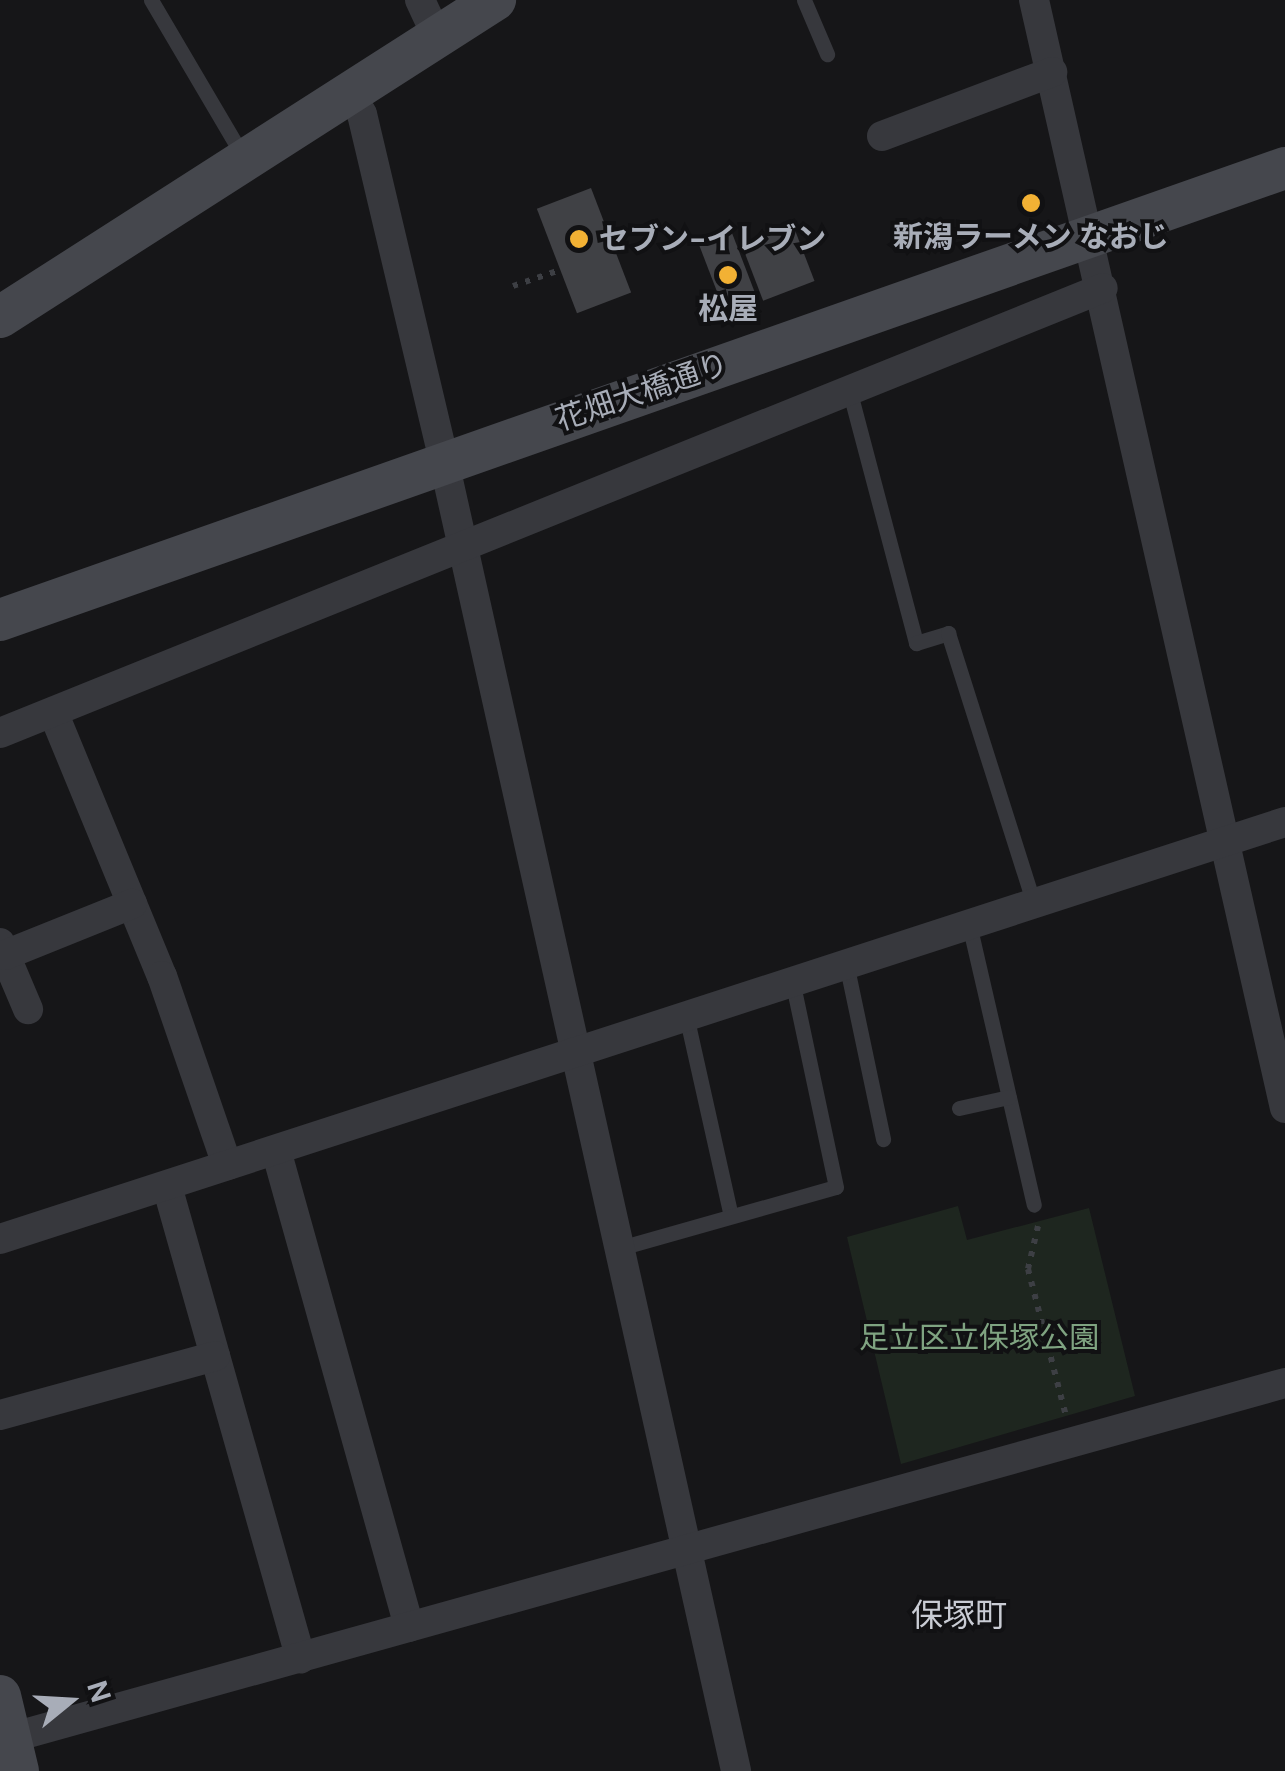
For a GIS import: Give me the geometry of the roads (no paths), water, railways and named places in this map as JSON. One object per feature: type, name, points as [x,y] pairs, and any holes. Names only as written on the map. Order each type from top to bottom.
[{"type":"street","points":[[0,317],[349,89],[428,18],[495,0]]},
{"type":"street","points":[[1034,0],[1091,234],[1285,1108]]},
{"type":"street","points":[[882,136],[1052,72]]},
{"type":"street","points":[[349,89],[362,114],[444,462],[736,1771]]},
{"type":"street","name":"花畑大橋通り","points":[[0,620],[1285,168]]},
{"type":"street","points":[[0,734],[1103,288]]},
{"type":"street","points":[[53,712],[132,904],[227,1165]]},
{"type":"street","points":[[0,1239],[1285,822]]},
{"type":"street","points":[[28,1009],[2,949],[132,904]]},
{"type":"street","points":[[276,1150],[409,1627]]},
{"type":"street","points":[[167,1186],[301,1658]]},
{"type":"street","points":[[0,1415],[215,1356]]},
{"type":"street","points":[[0,1696],[14,1754],[301,1658],[1285,1383]]},
{"type":"lane","points":[[151,0],[245,160]]},
{"type":"lane","points":[[804,0],[827,54]]},
{"type":"lane","points":[[850,389],[916,642],[948,633],[1034,904]]},
{"type":"lane","points":[[970,924],[1034,1205]]},
{"type":"lane","points":[[846,964],[883,1139]]},
{"type":"lane","points":[[620,1248],[836,1187],[792,980]]},
{"type":"lane","points":[[686,1015],[731,1216]]},
{"type":"lane","points":[[959,1108],[1009,1097]]},
{"type":"place","name":"新潟ラーメン なおじ","points":[[1031,203]]},
{"type":"place","name":"セブン-イレブン","points":[[579,239]]},
{"type":"place","name":"松屋","points":[[728,275]]},
{"type":"district","name":"保塚町","points":[[959,1615]]},
{"type":"park label","name":"足立区立保塚公園","points":[[979,1338]]}]
